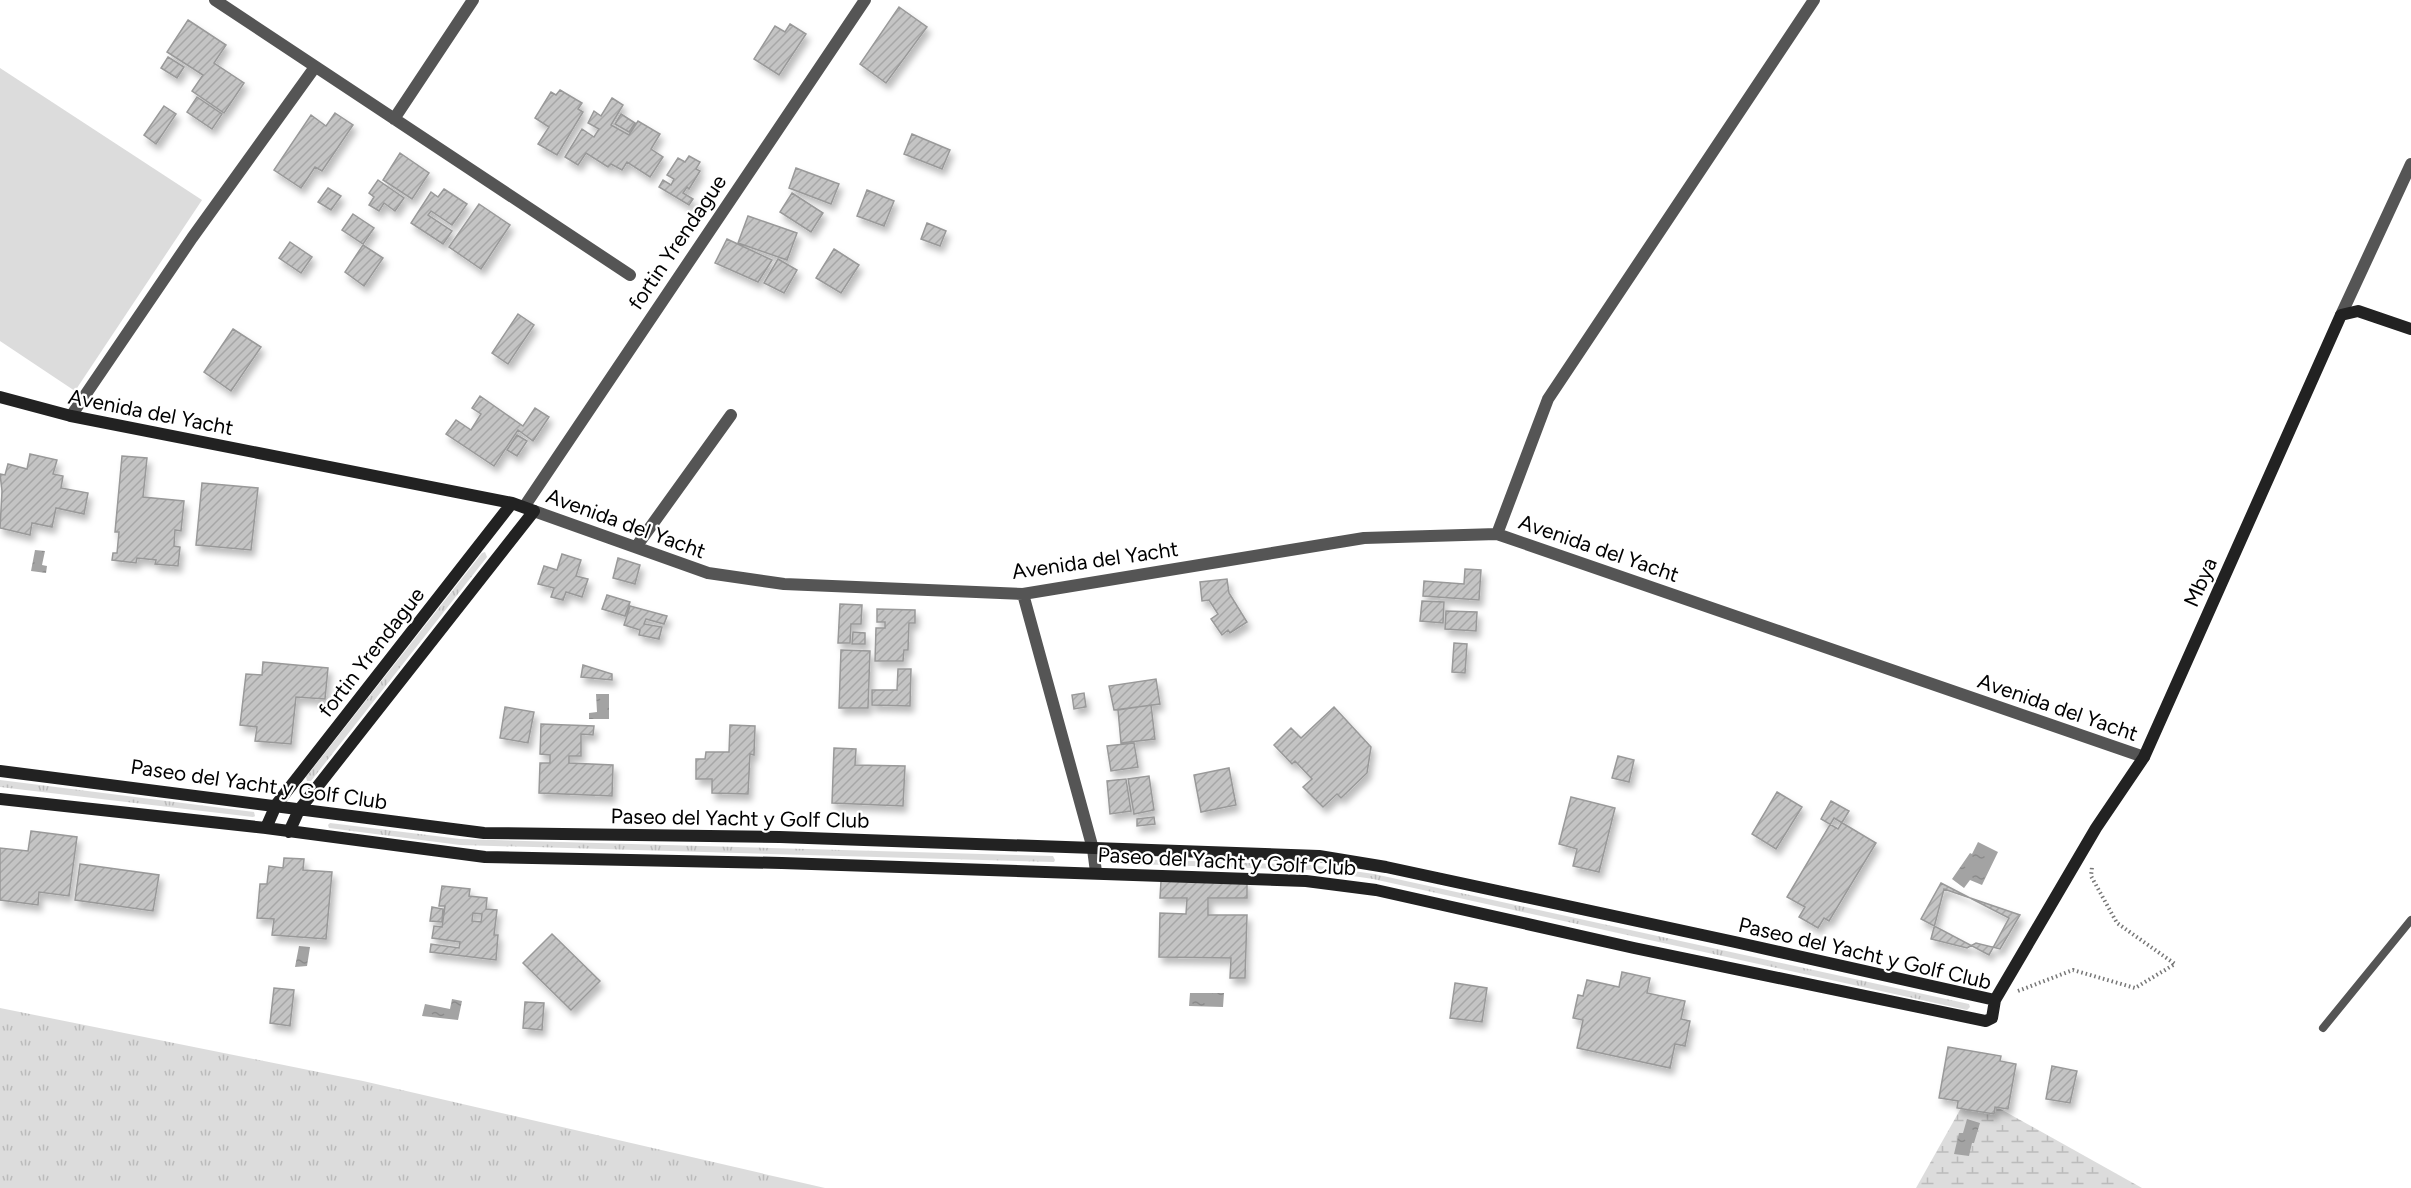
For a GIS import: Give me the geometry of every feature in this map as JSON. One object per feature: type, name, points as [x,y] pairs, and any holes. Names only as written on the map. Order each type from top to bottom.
[{"type":"main road","points":[[2341,315],[2358,311],[2411,329]]},
{"type":"main road","name":"Mbya","points":[[1995,1000],[2096,828],[2144,757],[2341,315]]},
{"type":"main road","name":"Avenida del Yacht","points":[[0,398],[71,416],[523,507]]},
{"type":"main road","name":"fortin Yrendague","points":[[266,828],[276,805],[523,507]]},
{"type":"main road","name":"fortin Yrendague","points":[[289,832],[299,810],[523,507]]},
{"type":"main road","name":"Paseo del Yacht y Golf Club","points":[[0,771],[484,833],[780,837],[1319,856],[1375,865],[1995,1000],[1995,1013],[1986,1021],[1634,948],[1376,890],[1306,881],[1096,872],[485,857],[266,828],[0,798]]},
{"type":"street","points":[[215,0],[230,4],[315,67],[630,275]]},
{"type":"street","points":[[394,119],[473,0]]},
{"type":"street","name":"fortin Yrendague","points":[[523,507],[865,0]]},
{"type":"street","points":[[1497,534],[1548,399],[1814,0]]},
{"type":"street","points":[[71,416],[192,238],[315,67]]},
{"type":"street","name":"Mbya","points":[[2341,315],[2411,164]]},
{"type":"street","points":[[636,547],[730,415]]},
{"type":"street","name":"Avenida del Yacht","points":[[523,507],[708,573],[784,584],[1023,594],[1364,538],[1497,534],[2144,757]]},
{"type":"street","points":[[1023,594],[1093,849],[1096,872]]},
{"type":"lane","points":[[2324,1028],[2411,920]]},
{"type":"path","points":[[1995,1000],[2073,970],[2135,988],[2175,964],[2117,923],[2091,876],[2092,864]]},
{"type":"green space","points":[[0,68],[202,200],[75,391],[0,341]]},
{"type":"green space","points":[[485,552],[487,557],[311,781],[307,781],[306,777]]},
{"type":"green space","points":[[0,780],[254,812],[255,816],[0,787]]},
{"type":"green space","points":[[330,823],[460,839],[1053,856],[1055,860],[1054,862],[460,845],[329,828]]},
{"type":"green space","points":[[1133,859],[1312,865],[1374,874],[1969,1004],[1970,1007],[1967,1010],[1373,879],[1312,870],[1134,864]]},
{"type":"green space","points":[[0,1008],[363,1081],[825,1188],[0,1188]]},
{"type":"green space","points":[[1970,1092],[2142,1188],[1916,1188]]},
{"type":"water","points":[[35,550],[45,551],[42,565],[47,566],[46,573],[31,571]]},
{"type":"water","points":[[596,694],[609,694],[609,719],[589,719],[589,713],[597,712]]},
{"type":"water","points":[[1978,842],[1998,852],[1982,885],[1970,880],[1964,888],[1952,879],[1970,853],[1972,854]]},
{"type":"water","points":[[299,946],[310,947],[307,966],[295,967]]},
{"type":"water","points":[[1190,993],[1224,993],[1223,1007],[1189,1006]]},
{"type":"water","points":[[452,999],[462,1001],[458,1020],[422,1016],[425,1004],[450,1009]]},
{"type":"water","points":[[1967,1119],[1980,1123],[1974,1143],[1972,1143],[1969,1156],[1954,1154],[1959,1133],[1963,1133]]},
{"type":"building","points":[[899,7],[927,27],[886,83],[860,64]]},
{"type":"building","points":[[188,20],[226,45],[214,63],[244,83],[224,113],[192,91],[203,75],[167,52]]},
{"type":"building","points":[[790,24],[806,34],[779,75],[754,59],[775,26],[785,32]]},
{"type":"building","points":[[168,57],[184,67],[177,78],[161,68]]},
{"type":"building","points":[[560,90],[582,103],[578,109],[583,112],[557,155],[538,144],[549,127],[535,118],[551,92],[556,95]]},
{"type":"building","points":[[197,97],[222,114],[212,129],[187,112]]},
{"type":"building","points":[[612,98],[623,105],[611,125],[629,135],[638,121],[660,134],[651,149],[663,157],[650,177],[627,162],[622,170],[611,164],[608,167],[586,153],[578,165],[565,157],[582,129],[594,137],[599,129],[588,123],[594,111],[601,116]]},
{"type":"building","points":[[164,106],[176,114],[156,144],[144,135]]},
{"type":"building","points":[[335,113],[353,125],[322,171],[315,167],[301,188],[274,170],[311,115],[326,126]]},
{"type":"building","points":[[621,114],[635,123],[629,132],[615,124]]},
{"type":"building","points":[[912,134],[950,150],[942,169],[904,154]]},
{"type":"building","points":[[400,153],[429,173],[412,199],[383,180]]},
{"type":"building","points":[[689,156],[700,162],[696,169],[700,171],[689,189],[687,187],[683,193],[693,199],[689,205],[659,187],[663,180],[671,185],[674,179],[667,175],[678,158],[685,162]]},
{"type":"building","points":[[796,168],[839,184],[831,204],[789,188]]},
{"type":"building","points":[[378,180],[404,198],[395,211],[384,203],[379,211],[369,205],[374,197],[369,193]]},
{"type":"building","points":[[328,188],[341,196],[331,210],[318,202]]},
{"type":"building","points":[[444,189],[467,204],[452,225],[431,211],[428,215],[452,231],[443,244],[411,223],[431,192],[438,197]]},
{"type":"building","points":[[867,190],[894,201],[884,226],[857,216]]},
{"type":"building","points":[[792,193],[823,213],[811,232],[780,212]]},
{"type":"building","points":[[479,204],[510,225],[481,269],[449,247]]},
{"type":"building","points":[[353,214],[374,228],[363,244],[342,230]]},
{"type":"building","points":[[748,216],[797,233],[787,260],[738,243]]},
{"type":"building","points":[[927,223],[946,231],[940,246],[921,239]]},
{"type":"building","points":[[727,239],[772,260],[758,282],[715,263]]},
{"type":"building","points":[[290,242],[312,257],[301,273],[279,258]]},
{"type":"building","points":[[363,245],[383,258],[364,286],[345,272]]},
{"type":"building","points":[[834,249],[859,265],[841,293],[816,278]]},
{"type":"building","points":[[778,259],[797,270],[784,293],[764,283]]},
{"type":"building","points":[[518,314],[534,325],[508,364],[492,353]]},
{"type":"building","points":[[233,329],[261,347],[231,391],[204,372]]},
{"type":"building","points":[[480,396],[523,426],[535,408],[549,417],[533,441],[518,430],[494,466],[446,434],[456,420],[471,430],[481,414],[472,408]]},
{"type":"building","points":[[517,435],[527,441],[517,456],[507,450]]},
{"type":"building","points":[[30,454],[57,460],[53,474],[63,476],[61,488],[88,493],[84,514],[56,508],[52,527],[32,523],[30,535],[0,528],[2,491],[0,474],[5,475],[8,464],[27,469]]},
{"type":"building","points":[[122,456],[147,458],[143,497],[184,501],[181,531],[175,530],[174,546],[180,547],[178,566],[155,564],[156,560],[137,558],[136,563],[112,560],[113,553],[117,553],[119,532],[115,532]]},
{"type":"building","points":[[202,483],[258,488],[251,550],[196,545]]},
{"type":"building","points":[[562,554],[581,560],[576,576],[588,579],[582,597],[566,592],[563,600],[551,597],[554,588],[538,584],[544,566],[557,570]]},
{"type":"building","points":[[618,558],[640,565],[635,584],[613,578]]},
{"type":"building","points":[[1465,569],[1481,570],[1479,600],[1423,596],[1424,581],[1464,584]]},
{"type":"building","points":[[1227,579],[1229,593],[1247,622],[1230,633],[1228,630],[1222,635],[1211,619],[1218,614],[1209,600],[1202,601],[1200,582]]},
{"type":"building","points":[[607,595],[630,602],[625,616],[602,609]]},
{"type":"building","points":[[1422,601],[1444,602],[1443,623],[1420,621]]},
{"type":"building","points":[[840,604],[862,605],[861,624],[851,624],[850,643],[838,643]]},
{"type":"building","points":[[630,606],[667,616],[664,624],[646,619],[644,624],[662,627],[659,639],[639,635],[640,630],[624,625]]},
{"type":"building","points":[[877,609],[915,610],[915,623],[909,623],[908,650],[904,650],[903,661],[875,661],[876,628],[885,628],[885,622],[877,622]]},
{"type":"building","points":[[1446,611],[1477,612],[1476,631],[1445,629]]},
{"type":"building","points":[[853,632],[865,633],[865,644],[852,644]]},
{"type":"building","points":[[1454,643],[1467,644],[1465,673],[1452,672]]},
{"type":"building","points":[[841,650],[870,651],[868,708],[839,708]]},
{"type":"building","points":[[263,662],[328,668],[325,699],[296,697],[291,744],[255,741],[257,727],[240,725],[246,674],[262,675]]},
{"type":"building","points":[[583,665],[612,674],[612,680],[581,677]]},
{"type":"building","points":[[898,669],[911,669],[910,706],[872,705],[872,690],[897,690]]},
{"type":"building","points":[[1156,679],[1160,704],[1114,710],[1109,686]]},
{"type":"building","points":[[1084,693],[1086,707],[1074,709],[1072,695]]},
{"type":"building","points":[[1151,705],[1155,739],[1121,743],[1118,710]]},
{"type":"building","points":[[505,707],[534,712],[528,743],[500,738]]},
{"type":"building","points":[[1334,707],[1371,747],[1367,773],[1341,798],[1337,794],[1323,807],[1303,787],[1312,779],[1295,761],[1292,764],[1274,745],[1291,728],[1301,738]]},
{"type":"building","points":[[541,724],[594,726],[593,735],[581,734],[581,756],[569,756],[569,763],[613,765],[612,796],[539,793],[540,763],[550,763],[550,755],[540,754]]},
{"type":"building","points":[[730,725],[755,726],[754,755],[750,754],[748,794],[712,793],[712,779],[696,779],[696,759],[705,759],[706,752],[729,752]]},
{"type":"building","points":[[1134,743],[1138,767],[1111,771],[1107,746]]},
{"type":"building","points":[[834,748],[856,749],[855,765],[905,766],[903,806],[832,803]]},
{"type":"building","points":[[1618,756],[1634,760],[1629,782],[1612,778]]},
{"type":"building","points":[[1229,768],[1236,805],[1201,812],[1194,775]]},
{"type":"building","points":[[1149,776],[1154,810],[1134,814],[1128,779]]},
{"type":"building","points":[[1126,779],[1131,811],[1110,814],[1107,781]]},
{"type":"building","points":[[1777,792],[1802,807],[1776,849],[1752,834]]},
{"type":"building","points":[[1571,797],[1615,808],[1599,872],[1573,866],[1577,849],[1559,844]]},
{"type":"building","points":[[1831,801],[1849,811],[1838,829],[1821,819]]},
{"type":"building","points":[[1154,817],[1155,824],[1137,826],[1137,819]]},
{"type":"building","points":[[1834,818],[1876,843],[1829,921],[1824,918],[1818,928],[1799,917],[1805,907],[1787,897]]},
{"type":"building","points":[[31,831],[77,837],[69,896],[39,892],[38,905],[0,900],[0,848],[28,851]]},
{"type":"building","points":[[284,858],[304,859],[303,870],[332,872],[326,939],[272,935],[274,919],[257,918],[260,884],[267,884],[269,866],[283,868]]},
{"type":"building","points":[[80,864],[159,875],[153,911],[75,900]]},
{"type":"building","points":[[1161,881],[1247,882],[1247,898],[1208,898],[1208,915],[1247,915],[1245,978],[1230,978],[1231,958],[1159,957],[1160,913],[1186,914],[1187,898],[1160,898]]},
{"type":"building","points":[[1941,883],[2009,918],[1989,955],[1921,919]]},
{"type":"building","points":[[442,886],[470,889],[469,896],[487,898],[486,909],[497,910],[494,935],[498,935],[496,960],[430,952],[431,944],[459,948],[460,942],[432,938],[434,926],[442,927],[445,906],[439,906]],"holes":[[[473,913],[482,914],[481,922],[472,921]]]},
{"type":"building","points":[[1944,889],[2020,915],[2000,949],[1976,943],[1967,948],[1931,939]]},
{"type":"building","points":[[432,907],[443,909],[442,922],[430,921]]},
{"type":"building","points":[[552,934],[600,981],[571,1010],[523,963]]},
{"type":"building","points":[[1622,972],[1650,978],[1647,993],[1685,1001],[1681,1019],[1690,1021],[1685,1046],[1675,1044],[1670,1068],[1577,1048],[1583,1020],[1573,1018],[1578,995],[1583,996],[1587,980],[1619,987]]},
{"type":"building","points":[[1455,983],[1487,988],[1482,1022],[1450,1018]]},
{"type":"building","points":[[274,988],[294,990],[290,1026],[270,1023]]},
{"type":"building","points":[[525,1002],[544,1003],[542,1030],[523,1028]]},
{"type":"building","points":[[1948,1047],[2001,1056],[2000,1061],[2016,1064],[2008,1109],[1995,1107],[1994,1114],[1957,1108],[1958,1101],[1939,1098]]},
{"type":"building","points":[[2052,1066],[2077,1071],[2070,1103],[2046,1099]]}]
